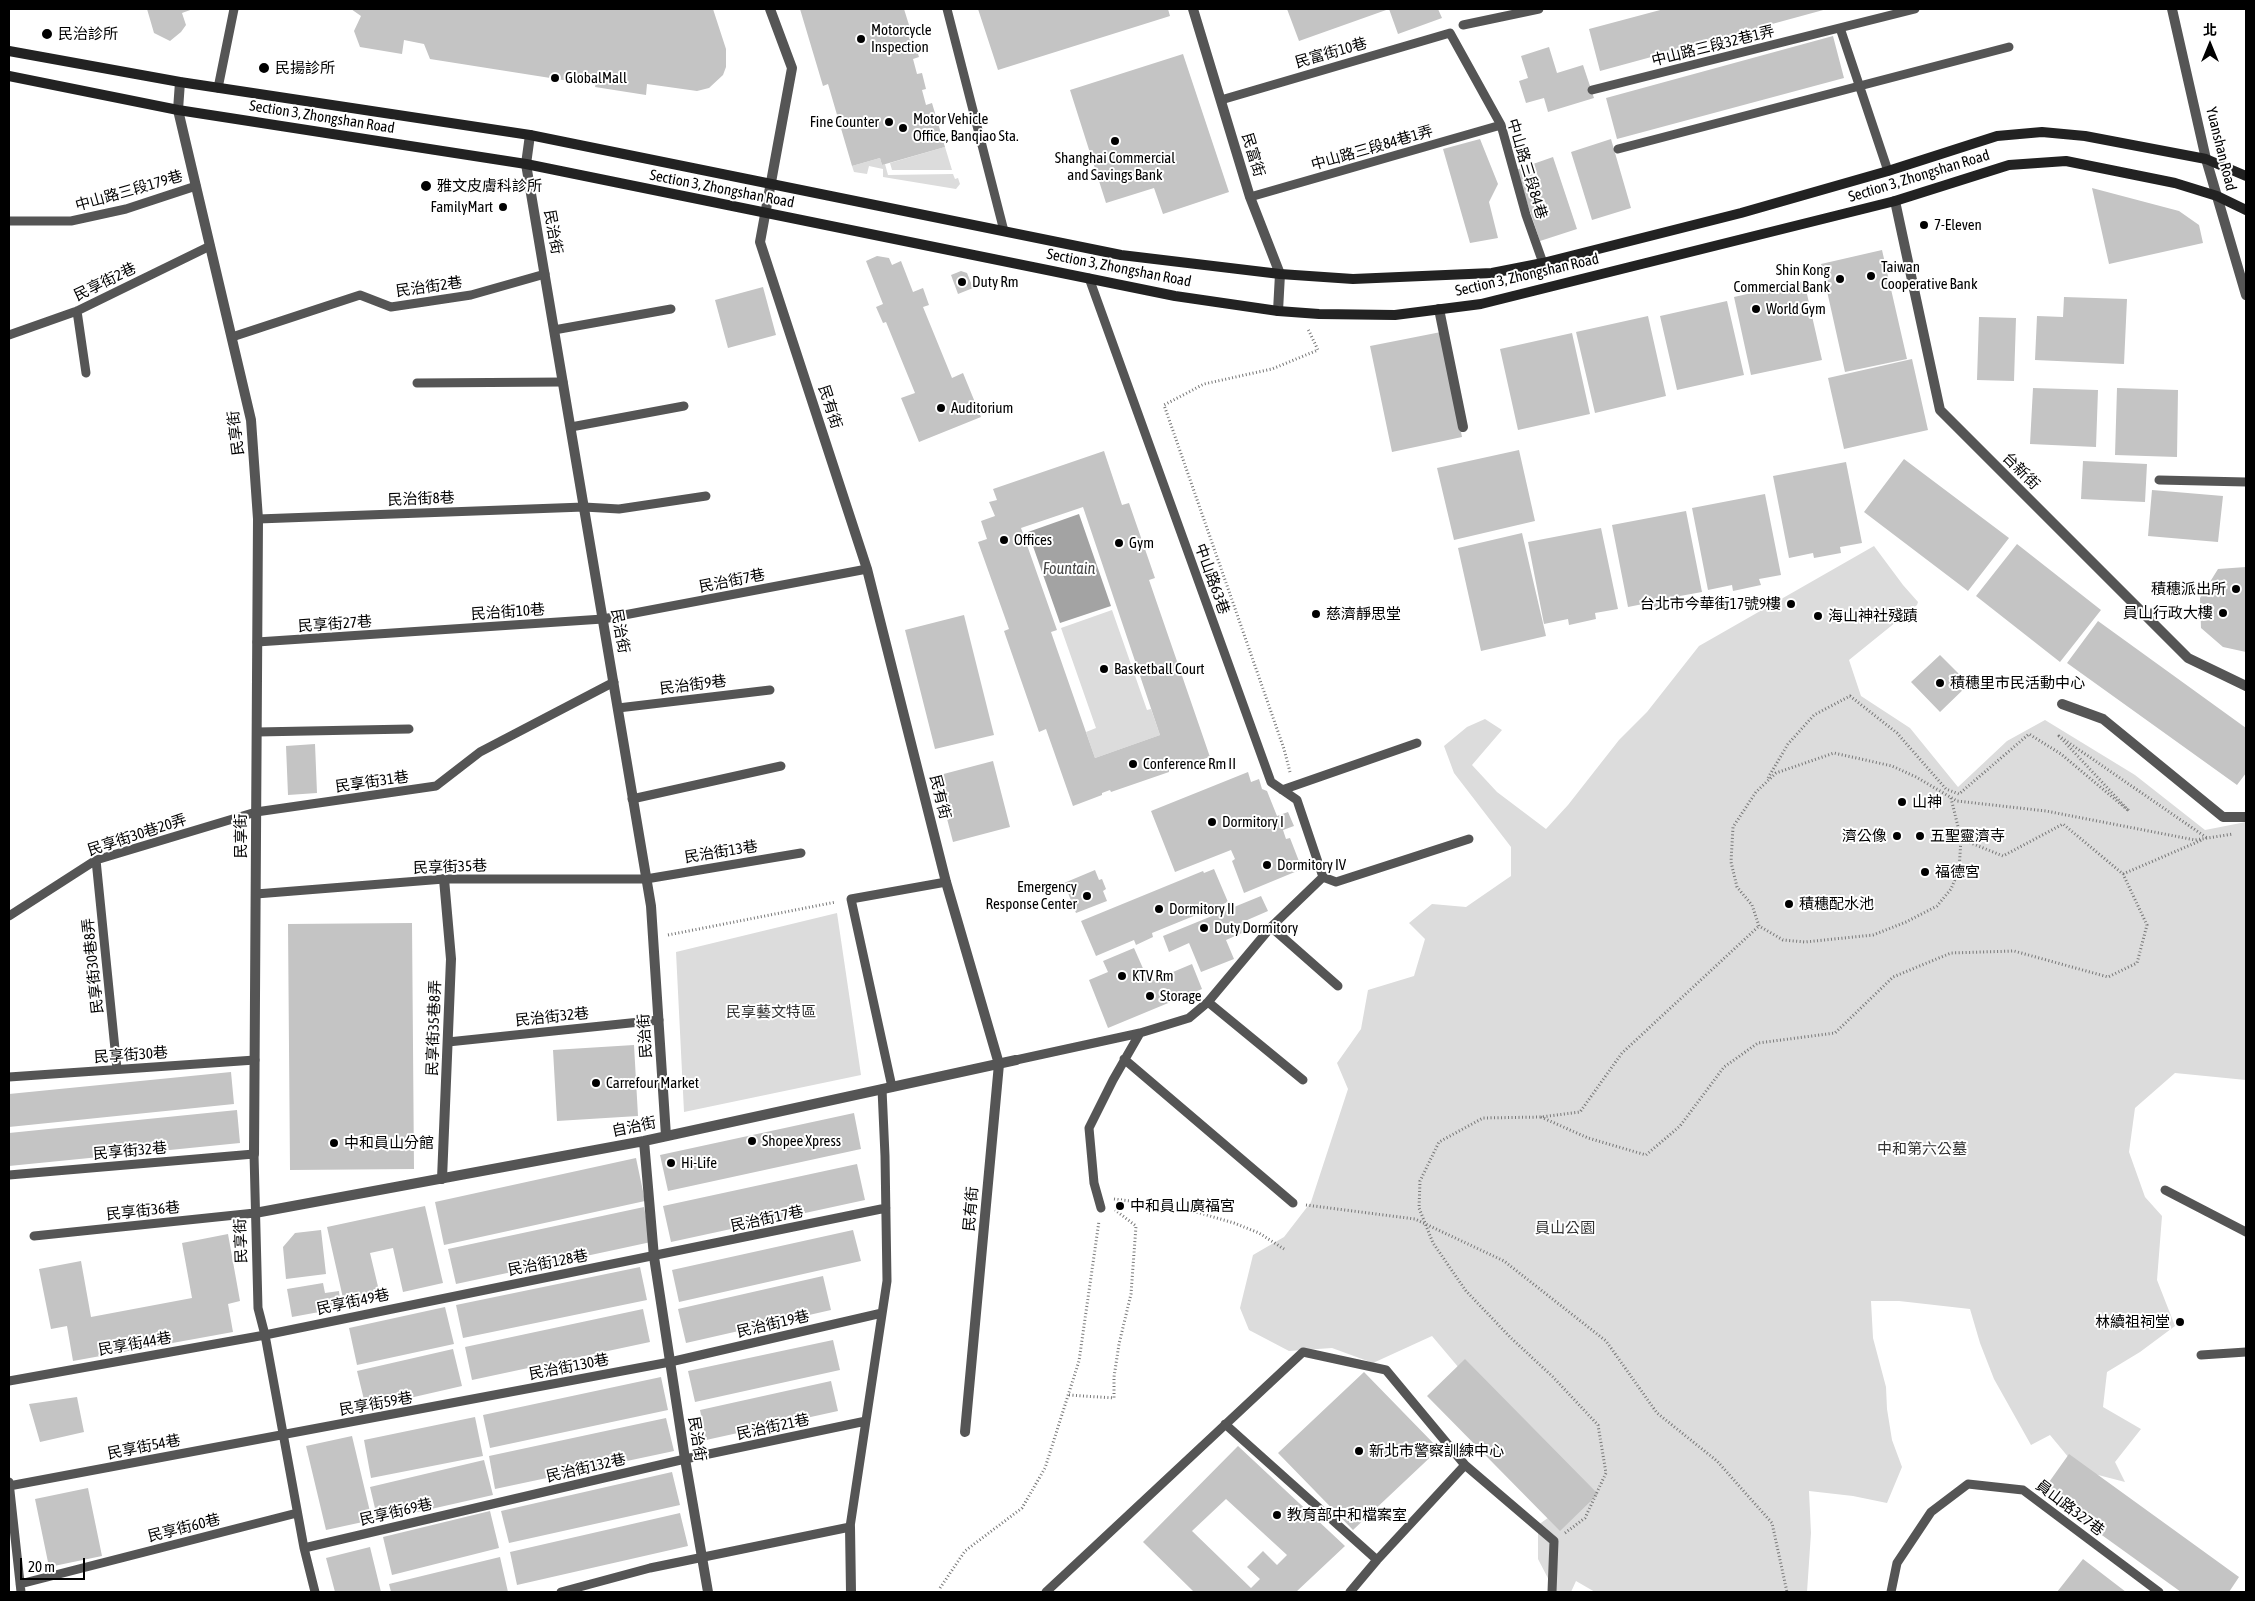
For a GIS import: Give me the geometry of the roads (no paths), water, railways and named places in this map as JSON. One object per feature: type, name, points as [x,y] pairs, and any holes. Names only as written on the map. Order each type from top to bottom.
[{"type":"main road","name":"Section 3, Zhongshan Road","points":[[9,51],[180,82],[530,135],[1120,255],[1280,274],[1353,279],[1492,273],[1543,263],[1741,213],[1888,171],[1997,136],[2042,132],[2084,136],[2206,159],[2246,176]]},
{"type":"main road","name":"Section 3, Zhongshan Road","points":[[9,76],[178,110],[526,164],[1175,296],[1278,311],[1395,315],[1481,304],[1895,201],[2008,164],[2066,161],[2175,183],[2217,196],[2246,210]]},
{"type":"street","name":"民有街","points":[[770,9],[792,68],[760,242],[867,569],[946,882],[1000,1064],[965,1432]]},
{"type":"street","name":"民富街","points":[[1192,9],[1250,197],[1280,274],[1278,311]]},
{"type":"street","name":"Yuanshan Road","points":[[2172,9],[2206,159],[2246,296]]},
{"type":"street","name":"民享街","points":[[180,82],[178,110],[252,420],[258,519],[254,1154]]},
{"type":"street","name":"民治街","points":[[530,135],[526,164],[651,906],[666,1136]]},
{"type":"street","name":"台新街","points":[[1895,201],[1940,410],[2188,658],[2246,686]]},
{"type":"street","points":[[1439,309],[1463,427]]},
{"type":"street","points":[[2062,704],[2104,719],[2223,817],[2246,817]]},
{"type":"street","name":"民享街35巷8弄","points":[[442,1179],[451,959],[444,879]]},
{"type":"street","name":"自治街","points":[[255,1213],[644,1141],[1016,1060]]},
{"type":"street","name":"民治街","points":[[644,1141],[654,1257],[685,1459],[708,1592]]},
{"type":"street","points":[[850,1527],[851,1592]]},
{"type":"lane","points":[[218,88],[234,9]]},
{"type":"lane","points":[[947,9],[1004,231]]},
{"type":"lane","points":[[1463,25],[1539,9]]},
{"type":"lane","name":"中山路三段32巷1弄","points":[[1592,90],[1915,9]]},
{"type":"lane","points":[[1840,28],[1888,171]]},
{"type":"lane","name":"民富街10巷","points":[[1221,100],[1450,33]]},
{"type":"lane","name":"中山路三段84巷","points":[[1450,33],[1501,125],[1526,215],[1543,263]]},
{"type":"lane","points":[[1618,150],[2008,47]]},
{"type":"lane","name":"中山路三段84巷1弄","points":[[1250,197],[1501,125]]},
{"type":"lane","name":"中山路三段179巷","points":[[9,221],[71,221],[126,209],[196,186]]},
{"type":"lane","name":"民享街2巷","points":[[9,335],[77,311],[210,246]]},
{"type":"lane","name":"民治街2巷","points":[[232,337],[360,295],[391,307],[471,295],[545,274]]},
{"type":"lane","name":"中山路63巷","points":[[1089,278],[1271,782],[1297,800],[1323,877]]},
{"type":"lane","points":[[554,330],[671,309]]},
{"type":"lane","points":[[77,311],[86,373]]},
{"type":"lane","points":[[416,382],[563,382]]},
{"type":"lane","points":[[571,427],[684,406]]},
{"type":"lane","points":[[2159,480],[2246,482]]},
{"type":"lane","name":"民治街8巷","points":[[258,519],[584,507],[619,509],[706,496]]},
{"type":"lane","name":"民治街7巷","points":[[603,619],[867,569]]},
{"type":"lane","name":"民治街10巷","points":[[415,632],[603,619]]},
{"type":"lane","name":"民享街27巷","points":[[257,642],[415,632]]},
{"type":"lane","name":"民享街31巷","points":[[256,812],[436,786],[480,752],[614,682]]},
{"type":"lane","name":"民治街9巷","points":[[618,708],[770,690]]},
{"type":"lane","points":[[257,732],[409,729]]},
{"type":"lane","points":[[1282,790],[1417,743]]},
{"type":"lane","points":[[632,799],[781,766]]},
{"type":"lane","name":"民享街30巷20弄","points":[[9,916],[96,860],[256,812]]},
{"type":"lane","points":[[1016,1060],[1140,1033],[1189,1018],[1208,1002],[1271,927],[1323,877],[1336,882],[1469,839]]},
{"type":"lane","name":"民治街13巷","points":[[646,879],[802,853]]},
{"type":"lane","name":"民享街30巷8弄","points":[[96,860],[117,1070]]},
{"type":"lane","name":"民享街35巷","points":[[256,894],[444,879],[646,879]]},
{"type":"lane","points":[[562,1592],[650,1568],[850,1527],[887,1281],[887,1088],[851,900],[946,882]]},
{"type":"lane","points":[[1271,927],[1338,986]]},
{"type":"lane","points":[[1208,1002],[1303,1080]]},
{"type":"lane","name":"民治街32巷","points":[[448,1042],[659,1020]]},
{"type":"lane","points":[[1101,1208],[1094,1183],[1088,1128],[1124,1059],[1140,1033]]},
{"type":"lane","points":[[1124,1059],[1293,1203]]},
{"type":"lane","name":"民享街30巷","points":[[9,1077],[255,1060]]},
{"type":"lane","name":"民享街32巷","points":[[9,1175],[254,1154]]},
{"type":"lane","name":"民享街","points":[[254,1154],[258,1308],[266,1335],[297,1513],[315,1592]]},
{"type":"lane","points":[[2165,1190],[2246,1232]]},
{"type":"lane","name":"民治街17巷","points":[[654,1257],[886,1208]]},
{"type":"lane","name":"民享街36巷","points":[[34,1236],[255,1213]]},
{"type":"lane","name":"民治街128巷","points":[[447,1297],[654,1257]]},
{"type":"lane","name":"民享街49巷","points":[[266,1335],[447,1297]]},
{"type":"lane","name":"民治街19巷","points":[[670,1362],[882,1313]]},
{"type":"lane","name":"民享街44巷","points":[[9,1381],[266,1335]]},
{"type":"lane","points":[[1046,1592],[1302,1352],[1386,1370],[1465,1465],[1554,1541],[1552,1592]]},
{"type":"lane","points":[[2201,1355],[2246,1352]]},
{"type":"lane","name":"民治街130巷","points":[[473,1400],[670,1362]]},
{"type":"lane","name":"民享街59巷","points":[[283,1435],[473,1400]]},
{"type":"lane","name":"民治街21巷","points":[[685,1459],[866,1421]]},
{"type":"lane","points":[[1225,1424],[1377,1560]]},
{"type":"lane","name":"民享街54巷","points":[[9,1486],[283,1435]]},
{"type":"lane","name":"民治街132巷","points":[[494,1503],[685,1459]]},
{"type":"lane","points":[[1350,1592],[1465,1465]]},
{"type":"lane","points":[[9,1482],[20,1588]]},
{"type":"lane","name":"員山路327巷","points":[[1891,1592],[1897,1563],[1931,1512],[1968,1484],[2022,1490],[2158,1592]]},
{"type":"lane","name":"民享街69巷","points":[[304,1548],[494,1503]]},
{"type":"lane","name":"民享街60巷","points":[[20,1588],[297,1513]]},
{"type":"water","name":"Fountain","points":[[1079,514],[1111,606],[1060,623],[1028,532]]},
{"type":"place","name":"民治診所","points":[[47,34]]},
{"type":"place","name":"Motorcycle Inspection","points":[[861,39]]},
{"type":"place","name":"民揚診所","points":[[264,68]]},
{"type":"place","name":"GlobalMall","points":[[555,78]]},
{"type":"place","name":"Fine Counter","points":[[889,122]]},
{"type":"place","name":"Motor Vehicle Office, Banqiao Sta.","points":[[903,128]]},
{"type":"place","name":"Shanghai Commercial and Savings Bank","points":[[1115,141]]},
{"type":"place","name":"雅文皮膚科診所","points":[[426,186]]},
{"type":"place","name":"FamilyMart","points":[[503,207]]},
{"type":"place","name":"7-Eleven","points":[[1924,225]]},
{"type":"place","name":"Taiwan Cooperative Bank","points":[[1871,276]]},
{"type":"place","name":"Shin Kong Commercial Bank","points":[[1840,279]]},
{"type":"place","name":"Duty Rm","points":[[962,282]]},
{"type":"place","name":"World Gym","points":[[1756,309]]},
{"type":"place","name":"Auditorium","points":[[941,408]]},
{"type":"place","name":"Offices","points":[[1004,540]]},
{"type":"place","name":"Gym","points":[[1119,543]]},
{"type":"place","name":"積穗派出所","points":[[2236,589]]},
{"type":"place","name":"台北市今華街17號9樓","points":[[1791,604]]},
{"type":"place","name":"員山行政大樓","points":[[2223,613]]},
{"type":"place","name":"慈濟靜思堂","points":[[1316,614]]},
{"type":"place","name":"海山神社殘蹟","points":[[1818,616]]},
{"type":"place","name":"Basketball Court","points":[[1104,669]]},
{"type":"place","name":"積穗里市民活動中心","points":[[1940,683]]},
{"type":"place","name":"Conference Rm II","points":[[1133,764]]},
{"type":"place","name":"山神","points":[[1902,802]]},
{"type":"place","name":"Dormitory I","points":[[1212,822]]},
{"type":"place","name":"濟公像","points":[[1897,836]]},
{"type":"place","name":"五聖靈濟寺","points":[[1920,836]]},
{"type":"place","name":"Dormitory IV","points":[[1267,865]]},
{"type":"place","name":"福德宮","points":[[1925,872]]},
{"type":"place","name":"Emergency Response Center","points":[[1087,896]]},
{"type":"place","name":"積穗配水池","points":[[1789,904]]},
{"type":"place","name":"Dormitory II","points":[[1159,909]]},
{"type":"place","name":"Duty Dormitory","points":[[1204,928]]},
{"type":"place","name":"KTV Rm","points":[[1122,976]]},
{"type":"place","name":"Storage","points":[[1150,996]]},
{"type":"place","name":"Carrefour Market","points":[[596,1083]]},
{"type":"place","name":"Shopee Xpress","points":[[752,1141]]},
{"type":"place","name":"中和員山分館","points":[[334,1143]]},
{"type":"place","name":"Hi-Life","points":[[671,1163]]},
{"type":"place","name":"中和員山廣福宮","points":[[1120,1206]]},
{"type":"place","name":"林續祖祠堂","points":[[2180,1322]]},
{"type":"place","name":"新北市警察訓練中心","points":[[1359,1451]]},
{"type":"place","name":"教育部中和檔案室","points":[[1277,1515]]},
{"type":"park label","name":"民享藝文特區","points":[[771,1012]]},
{"type":"park label","name":"中和第六公墓","points":[[1922,1149]]},
{"type":"park label","name":"員山公園","points":[[1565,1228]]}]
